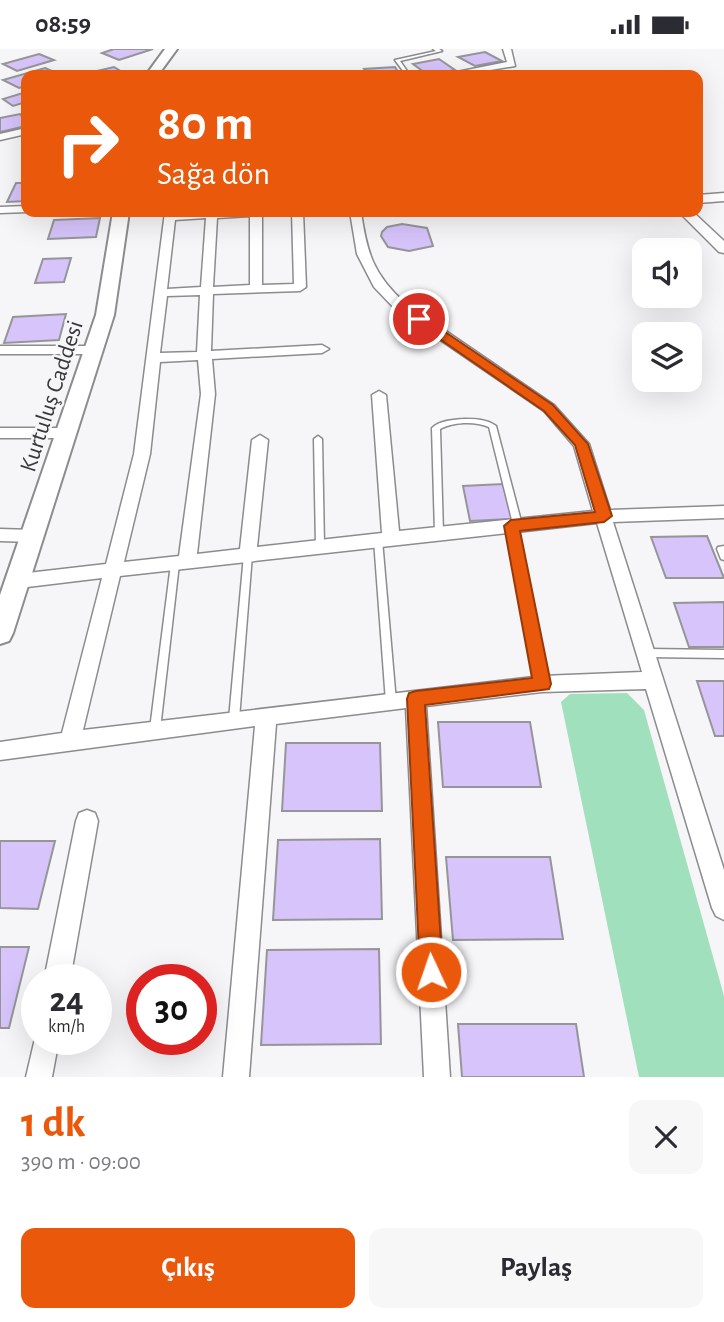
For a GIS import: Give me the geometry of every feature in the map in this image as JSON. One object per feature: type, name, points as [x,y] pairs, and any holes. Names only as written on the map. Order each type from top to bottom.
[{"type":"main road","points":[[156,70],[171,49]]},
{"type":"main road","name":"Kurtuluş Caddesi","points":[[0,633],[105,315],[120,217]]},
{"type":"street","points":[[476,70],[512,64],[507,49]]},
{"type":"street","points":[[0,137],[21,132]]},
{"type":"street","points":[[703,201],[724,197]]},
{"type":"street","points":[[703,202],[724,204]]},
{"type":"street","points":[[703,207],[724,233]]},
{"type":"street","points":[[0,210],[21,209]]},
{"type":"street","points":[[70,742],[142,454],[170,217]]},
{"type":"street","points":[[181,563],[207,405],[205,291],[211,217]]},
{"type":"street","points":[[256,290],[259,217]]},
{"type":"street","points":[[159,293],[300,287],[298,217]]},
{"type":"street","points":[[356,217],[365,266],[379,287],[400,306],[549,408],[581,444],[724,908]]},
{"type":"street","points":[[690,217],[724,249]]},
{"type":"street","points":[[153,358],[322,349]]},
{"type":"street","points":[[0,350],[93,350]]},
{"type":"street","points":[[379,395],[385,539]]},
{"type":"street","points":[[0,433],[67,433]]},
{"type":"street","points":[[248,555],[260,440]]},
{"type":"street","points":[[19,581],[604,516],[724,512]]},
{"type":"street","points":[[0,535],[33,536]]},
{"type":"street","points":[[0,751],[234,719],[542,684],[654,680]]},
{"type":"street","points":[[416,699],[436,1077]]},
{"type":"street","points":[[236,1077],[266,716]]},
{"type":"street","points":[[60,964],[87,821]]},
{"type":"street","points":[[39,1077],[43,1055]]},
{"type":"lane","points":[[404,70],[397,60],[440,51],[435,49]]},
{"type":"lane","points":[[439,533],[436,428],[444,423],[486,422],[492,426],[514,526],[542,684]]},
{"type":"lane","points":[[318,439],[320,546]]},
{"type":"lane","points":[[385,539],[391,702]]},
{"type":"lane","points":[[724,549],[720,549],[724,558]]},
{"type":"lane","points":[[234,719],[248,555]]},
{"type":"lane","points":[[155,729],[181,563]]},
{"type":"lane","points":[[646,653],[724,654]]},
{"type":"green space","points":[[627,693],[644,710],[724,996],[724,1077],[639,1077],[561,702],[570,694]]},
{"type":"building","points":[[114,49],[153,49],[119,60],[102,53]]},
{"type":"building","points":[[485,52],[502,61],[475,66],[458,57]]},
{"type":"building","points":[[39,54],[54,60],[17,71],[3,64]]},
{"type":"building","points":[[439,59],[455,70],[421,70],[413,64]]},
{"type":"building","points":[[395,67],[397,70],[365,70]]},
{"type":"building","points":[[21,75],[21,87],[19,88],[3,80]]},
{"type":"building","points":[[21,94],[21,104],[13,106],[3,99]]},
{"type":"building","points":[[20,114],[21,127],[0,132],[0,118]]},
{"type":"building","points":[[16,183],[21,183],[21,201],[7,202]]},
{"type":"building","points":[[100,218],[96,237],[48,239],[54,220]]},
{"type":"building","points":[[402,224],[427,228],[433,246],[409,251],[388,247],[381,236],[382,232],[387,227]]},
{"type":"building","points":[[71,258],[64,282],[35,283],[43,259]]},
{"type":"building","points":[[66,314],[59,340],[4,343],[13,317]]},
{"type":"building","points":[[503,484],[512,519],[470,521],[463,486]]},
{"type":"building","points":[[707,536],[724,578],[666,578],[651,537]]},
{"type":"building","points":[[724,602],[724,647],[689,647],[674,603]]},
{"type":"building","points":[[697,681],[724,681],[724,736],[715,736]]},
{"type":"building","points":[[438,722],[530,722],[541,787],[443,787]]},
{"type":"building","points":[[286,743],[380,743],[382,811],[282,811]]},
{"type":"building","points":[[380,839],[382,919],[273,920],[278,840]]},
{"type":"building","points":[[0,841],[55,841],[38,909],[0,908]]},
{"type":"building","points":[[446,857],[550,857],[563,939],[453,940]]},
{"type":"building","points":[[0,947],[29,947],[25,964],[21,964],[21,979],[9,1028],[0,1028]]},
{"type":"building","points":[[379,949],[381,1044],[261,1045],[267,950]]},
{"type":"building","points":[[458,1024],[576,1024],[584,1077],[462,1077]]},
{"type":"route","points":[[419,319],[549,408],[581,444],[604,516],[511,526],[542,684],[416,699],[431,972]]}]
